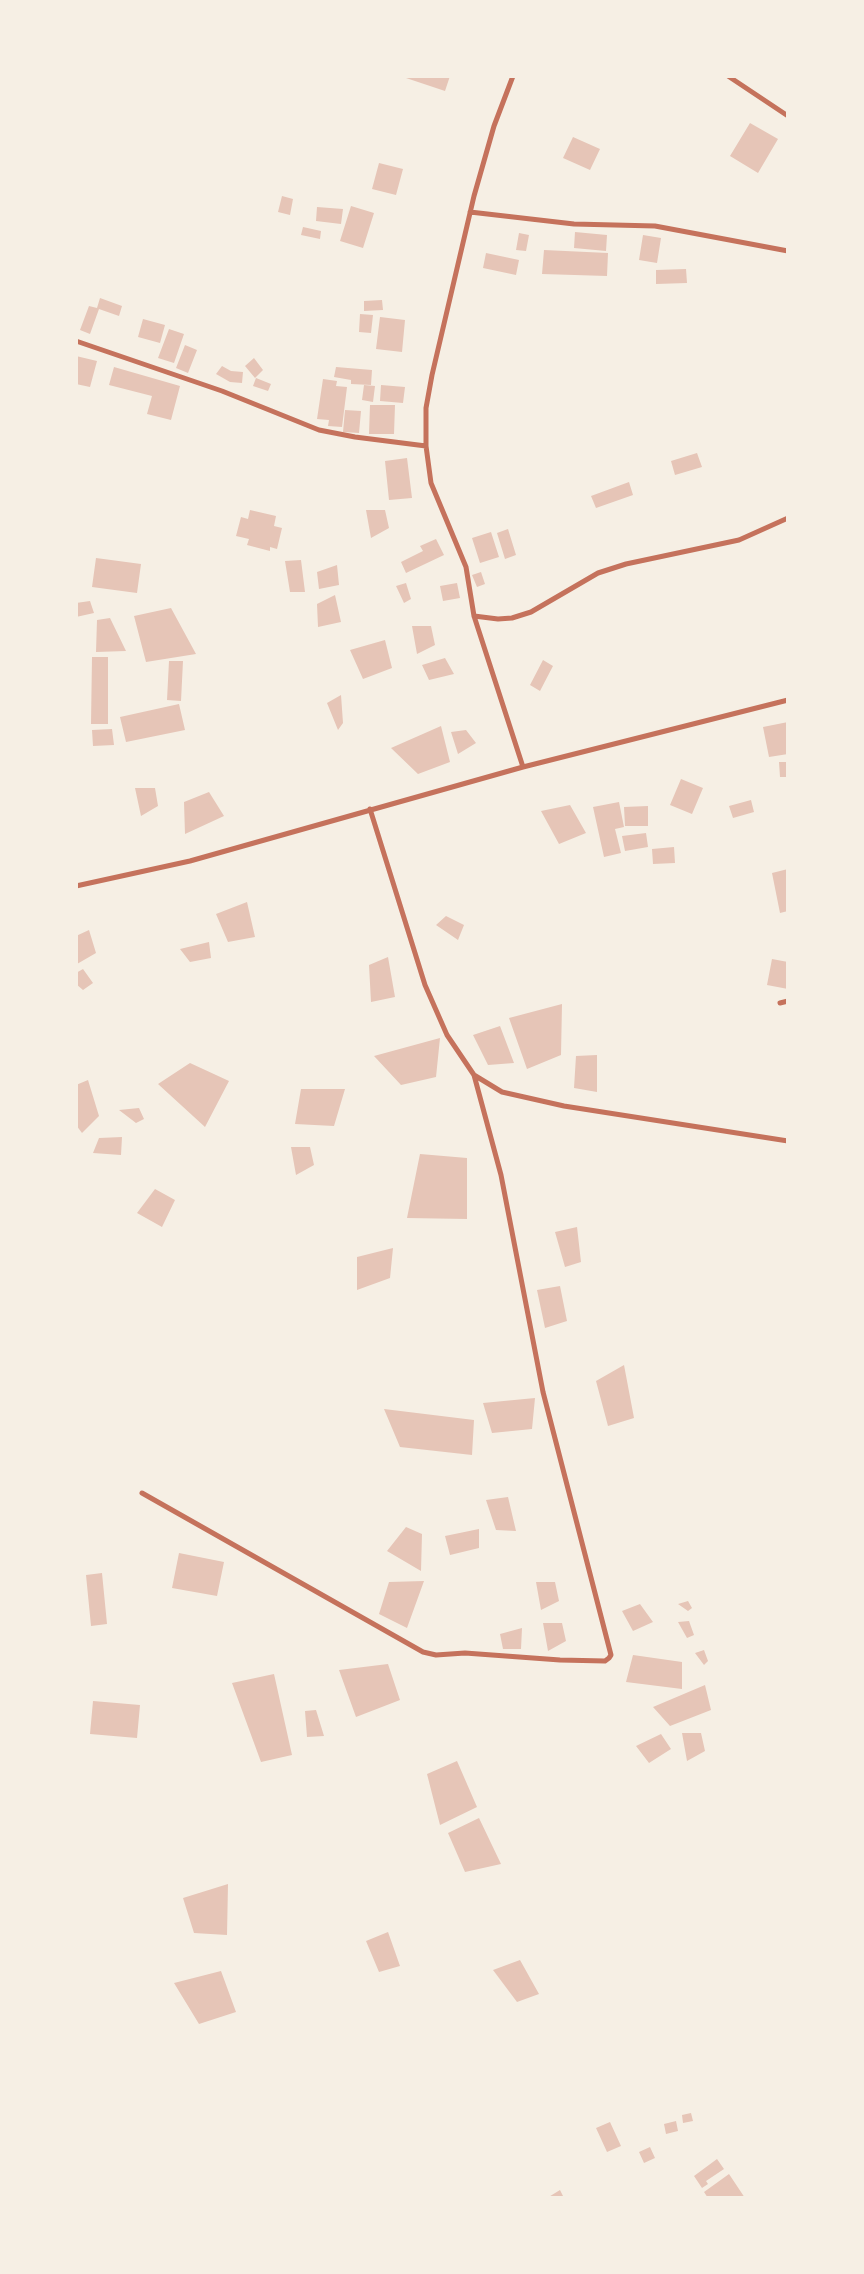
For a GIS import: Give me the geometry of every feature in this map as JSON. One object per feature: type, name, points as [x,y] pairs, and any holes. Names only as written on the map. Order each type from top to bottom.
[{"type":"street","points":[[513,76],[494,126],[470,212],[432,375],[426,408],[426,446],[431,483],[466,567],[474,616],[523,767]]},
{"type":"street","points":[[728,76],[788,116]]},
{"type":"street","points":[[470,212],[574,224],[655,226],[788,251]]},
{"type":"street","points":[[76,341],[222,391],[319,430],[354,437],[426,446]]},
{"type":"street","points":[[474,616],[498,619],[512,618],[531,612],[598,573],[626,564],[703,546],[739,540],[788,518]]},
{"type":"street","points":[[76,886],[190,861],[523,767],[788,700]]},
{"type":"street","points":[[142,1493],[423,1652],[436,1654],[465,1652],[560,1660],[604,1661],[611,1655],[544,1392],[501,1175],[474,1075],[447,1035],[425,985],[370,809]]},
{"type":"street","points":[[780,1003],[788,1001]]},
{"type":"street","points":[[474,1075],[502,1092],[564,1106],[788,1141]]},
{"type":"building","points":[[400,76],[450,76],[445,91]]},
{"type":"building","points":[[750,123],[778,139],[758,173],[730,156]]},
{"type":"building","points":[[573,137],[600,149],[590,170],[563,158]]},
{"type":"building","points":[[379,163],[403,169],[396,195],[372,189]]},
{"type":"building","points":[[282,196],[293,199],[290,215],[278,212]]},
{"type":"building","points":[[351,206],[374,213],[363,248],[340,241]]},
{"type":"building","points":[[317,207],[343,209],[341,224],[316,221]]},
{"type":"building","points":[[303,227],[321,231],[320,239],[301,235]]},
{"type":"building","points":[[575,232],[607,235],[606,251],[574,248]]},
{"type":"building","points":[[519,233],[529,235],[526,251],[516,250]]},
{"type":"building","points":[[643,235],[661,238],[657,263],[639,260]]},
{"type":"building","points":[[544,250],[608,253],[607,276],[542,274]]},
{"type":"building","points":[[486,253],[519,260],[516,275],[483,268]]},
{"type":"building","points":[[686,269],[687,283],[656,284],[656,270]]},
{"type":"building","points":[[100,298],[122,306],[119,316],[99,309],[90,334],[80,330],[89,306],[97,308]]},
{"type":"building","points":[[382,300],[383,310],[364,311],[364,301]]},
{"type":"building","points":[[360,314],[373,315],[371,333],[359,332]]},
{"type":"building","points":[[380,317],[405,320],[402,352],[376,349]]},
{"type":"building","points":[[143,319],[165,325],[160,343],[138,337]]},
{"type":"building","points":[[169,329],[184,334],[174,363],[158,358]]},
{"type":"building","points":[[185,345],[197,350],[188,373],[176,368]]},
{"type":"building","points":[[76,356],[97,361],[90,387],[76,384]]},
{"type":"building","points":[[254,358],[263,370],[255,378],[245,366]]},
{"type":"building","points":[[222,366],[231,371],[243,372],[242,383],[230,382],[216,374]]},
{"type":"building","points":[[114,367],[180,386],[171,420],[147,414],[152,396],[109,385]]},
{"type":"building","points":[[336,367],[372,370],[371,385],[351,384],[351,380],[334,377]]},
{"type":"building","points":[[256,378],[271,384],[268,391],[253,386]]},
{"type":"building","points":[[323,379],[337,381],[336,386],[347,387],[342,427],[328,426],[329,420],[317,419]]},
{"type":"building","points":[[364,385],[375,386],[373,402],[362,400]]},
{"type":"building","points":[[381,385],[405,387],[403,403],[380,401]]},
{"type":"building","points":[[370,405],[395,405],[394,434],[369,434]]},
{"type":"building","points":[[345,410],[361,411],[359,433],[343,432]]},
{"type":"building","points":[[697,453],[702,467],[675,475],[671,461]]},
{"type":"building","points":[[407,458],[412,498],[389,500],[385,461]]},
{"type":"building","points":[[629,482],[633,495],[596,508],[591,496]]},
{"type":"building","points":[[250,510],[276,516],[274,526],[282,528],[277,549],[270,547],[270,551],[247,545],[249,539],[236,536],[241,517],[248,519]]},
{"type":"building","points":[[366,510],[385,510],[389,528],[371,538]]},
{"type":"building","points":[[508,529],[516,555],[505,559],[497,533]]},
{"type":"building","points":[[491,532],[499,557],[480,563],[472,538]]},
{"type":"building","points":[[436,539],[444,555],[406,573],[401,562],[423,551],[420,546]]},
{"type":"building","points":[[96,558],[141,564],[137,593],[92,587]]},
{"type":"building","points":[[301,560],[305,592],[290,592],[285,561]]},
{"type":"building","points":[[337,565],[339,585],[319,589],[317,572]]},
{"type":"building","points":[[481,572],[485,584],[477,587],[472,575]]},
{"type":"building","points":[[406,583],[411,599],[404,603],[396,586]]},
{"type":"building","points":[[457,583],[460,598],[443,601],[440,586]]},
{"type":"building","points":[[335,595],[341,622],[318,627],[317,604]]},
{"type":"building","points":[[90,601],[94,613],[76,617],[76,603]]},
{"type":"building","points":[[171,608],[196,654],[146,662],[134,616]]},
{"type":"building","points":[[110,618],[126,651],[96,652],[97,620]]},
{"type":"building","points":[[412,626],[431,626],[435,645],[417,654]]},
{"type":"building","points":[[385,640],[392,668],[363,679],[350,650]]},
{"type":"building","points":[[92,657],[108,657],[108,724],[91,724]]},
{"type":"building","points":[[445,658],[454,674],[429,680],[422,665]]},
{"type":"building","points":[[543,660],[553,666],[540,691],[530,685]]},
{"type":"building","points":[[169,661],[183,661],[181,701],[167,700]]},
{"type":"building","points":[[341,695],[343,723],[338,730],[327,703]]},
{"type":"building","points":[[179,704],[185,730],[126,742],[120,717]]},
{"type":"building","points":[[788,722],[788,754],[769,757],[763,727]]},
{"type":"building","points":[[441,726],[450,762],[418,774],[391,748]]},
{"type":"building","points":[[112,729],[114,745],[93,746],[92,730]]},
{"type":"building","points":[[466,730],[476,743],[458,754],[451,732]]},
{"type":"building","points":[[779,762],[788,762],[788,777],[780,777]]},
{"type":"building","points":[[681,779],[703,788],[692,814],[670,805]]},
{"type":"building","points":[[135,788],[155,788],[158,806],[141,816]]},
{"type":"building","points":[[209,792],[224,816],[185,834],[184,802]]},
{"type":"building","points":[[751,800],[754,812],[733,818],[729,806]]},
{"type":"building","points":[[619,802],[624,827],[615,829],[621,853],[604,857],[593,807]]},
{"type":"building","points":[[570,805],[586,833],[559,844],[541,811]]},
{"type":"building","points":[[648,806],[648,826],[625,826],[624,807]]},
{"type":"building","points":[[646,833],[648,847],[625,851],[622,836]]},
{"type":"building","points":[[674,847],[675,863],[653,864],[652,849]]},
{"type":"building","points":[[788,869],[788,911],[780,913],[772,873]]},
{"type":"building","points":[[247,902],[255,937],[228,942],[216,914]]},
{"type":"building","points":[[446,916],[464,925],[458,940],[436,925]]},
{"type":"building","points":[[89,930],[96,953],[77,964],[76,936]]},
{"type":"building","points":[[209,942],[211,958],[190,962],[180,949]]},
{"type":"building","points":[[388,957],[395,997],[371,1002],[369,965]]},
{"type":"building","points":[[772,959],[788,962],[788,989],[767,985]]},
{"type":"building","points":[[83,969],[93,983],[83,990],[76,984],[76,973]]},
{"type":"building","points":[[562,1004],[561,1055],[527,1069],[509,1018]]},
{"type":"building","points":[[500,1026],[514,1063],[488,1065],[473,1035]]},
{"type":"building","points":[[440,1038],[436,1077],[401,1085],[374,1056]]},
{"type":"building","points":[[597,1055],[597,1092],[574,1088],[576,1056]]},
{"type":"building","points":[[190,1063],[229,1081],[205,1127],[158,1084]]},
{"type":"building","points":[[88,1080],[99,1116],[82,1133],[76,1125],[76,1085]]},
{"type":"building","points":[[301,1089],[345,1089],[334,1126],[295,1124]]},
{"type":"building","points":[[139,1108],[144,1119],[136,1123],[119,1110]]},
{"type":"building","points":[[122,1137],[121,1155],[93,1153],[99,1138]]},
{"type":"building","points":[[291,1147],[310,1147],[314,1165],[296,1175]]},
{"type":"building","points":[[420,1154],[467,1158],[467,1219],[407,1218]]},
{"type":"building","points":[[155,1189],[175,1200],[162,1227],[137,1213]]},
{"type":"building","points":[[577,1227],[581,1262],[565,1267],[555,1232]]},
{"type":"building","points":[[393,1248],[390,1278],[357,1290],[357,1257]]},
{"type":"building","points":[[560,1286],[567,1321],[545,1328],[537,1290]]},
{"type":"building","points":[[624,1365],[634,1418],[608,1426],[596,1381]]},
{"type":"building","points":[[535,1398],[532,1429],[492,1433],[483,1403]]},
{"type":"building","points":[[384,1409],[474,1420],[472,1455],[400,1447]]},
{"type":"building","points":[[508,1497],[516,1531],[496,1530],[486,1500]]},
{"type":"building","points":[[406,1527],[422,1534],[421,1571],[387,1551]]},
{"type":"building","points":[[479,1529],[479,1548],[450,1555],[445,1536]]},
{"type":"building","points":[[179,1553],[224,1562],[217,1596],[172,1588]]},
{"type":"building","points":[[102,1573],[107,1624],[91,1626],[86,1575]]},
{"type":"building","points":[[424,1581],[407,1628],[379,1614],[389,1582]]},
{"type":"building","points":[[536,1582],[555,1582],[559,1601],[541,1610]]},
{"type":"building","points":[[688,1601],[692,1608],[688,1611],[678,1604]]},
{"type":"building","points":[[640,1604],[653,1622],[633,1631],[622,1611]]},
{"type":"building","points":[[689,1621],[694,1635],[687,1638],[678,1622]]},
{"type":"building","points":[[543,1623],[562,1623],[566,1641],[548,1651]]},
{"type":"building","points":[[522,1628],[521,1649],[503,1649],[500,1634]]},
{"type":"building","points":[[704,1650],[708,1661],[704,1665],[695,1653]]},
{"type":"building","points":[[633,1655],[682,1662],[682,1689],[626,1682]]},
{"type":"building","points":[[388,1664],[400,1700],[356,1717],[339,1670]]},
{"type":"building","points":[[274,1674],[292,1755],[261,1762],[232,1683]]},
{"type":"building","points":[[705,1685],[711,1710],[670,1726],[653,1707]]},
{"type":"building","points":[[93,1701],[140,1705],[137,1738],[90,1734]]},
{"type":"building","points":[[316,1710],[324,1736],[307,1737],[305,1711]]},
{"type":"building","points":[[682,1733],[701,1733],[705,1751],[687,1761]]},
{"type":"building","points":[[661,1734],[671,1749],[649,1763],[636,1746]]},
{"type":"building","points":[[457,1761],[477,1807],[440,1825],[427,1774]]},
{"type":"building","points":[[479,1818],[501,1864],[465,1872],[448,1833]]},
{"type":"building","points":[[228,1884],[227,1935],[194,1933],[183,1898]]},
{"type":"building","points":[[388,1932],[400,1966],[379,1972],[366,1941]]},
{"type":"building","points":[[520,1960],[539,1994],[517,2002],[493,1970]]},
{"type":"building","points":[[221,1971],[236,2012],[199,2024],[174,1983]]},
{"type":"building","points":[[691,2113],[693,2121],[683,2123],[682,2115]]},
{"type":"building","points":[[676,2121],[678,2131],[666,2134],[664,2124]]},
{"type":"building","points":[[610,2122],[621,2146],[607,2152],[596,2128]]},
{"type":"building","points":[[650,2147],[655,2158],[644,2163],[639,2152]]},
{"type":"building","points":[[717,2159],[724,2169],[706,2181],[708,2184],[702,2188],[694,2176]]},
{"type":"building","points":[[729,2174],[745,2198],[708,2198],[704,2192]]},
{"type":"building","points":[[560,2190],[564,2198],[547,2198]]}]
